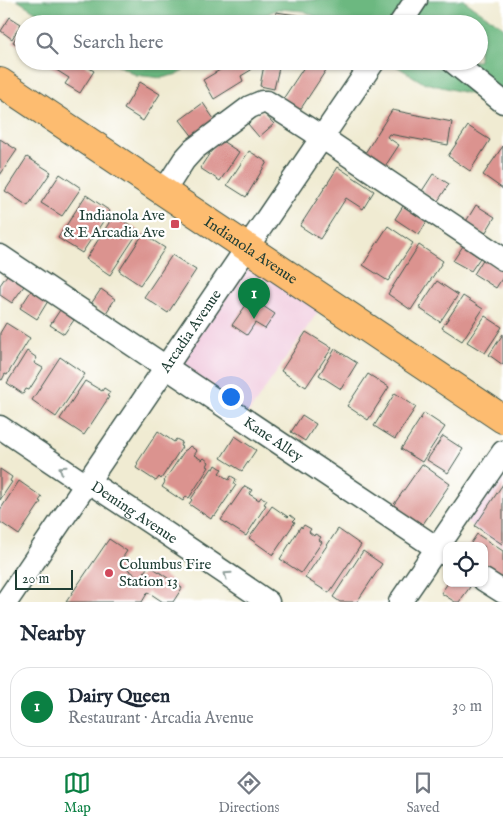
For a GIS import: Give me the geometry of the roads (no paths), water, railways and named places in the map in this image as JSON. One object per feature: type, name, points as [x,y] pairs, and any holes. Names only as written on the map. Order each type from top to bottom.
[{"type":"main road","name":"Indianola Avenue","points":[[0,82],[503,419]]},
{"type":"street","points":[[406,15],[416,0]]},
{"type":"street","name":"Arcadia Avenue","points":[[8,598],[368,70]]},
{"type":"street","points":[[463,70],[503,102]]},
{"type":"street","points":[[164,191],[190,154],[242,113],[256,104],[267,102],[503,259]]},
{"type":"street","name":"Kane Alley","points":[[0,256],[442,551]]},
{"type":"street","name":"Deming Avenue","points":[[0,427],[83,483],[95,486],[268,602]]},
{"type":"street","points":[[400,602],[442,551],[503,452]]},
{"type":"street","points":[[488,583],[503,592]]},
{"type":"place","name":"Indianola Ave & E Arcadia Ave","points":[[175,224]]},
{"type":"place","name":"Dairy Queen","points":[[254,319]]},
{"type":"place","name":"Columbus Fire Station 13","points":[[109,573]]}]
